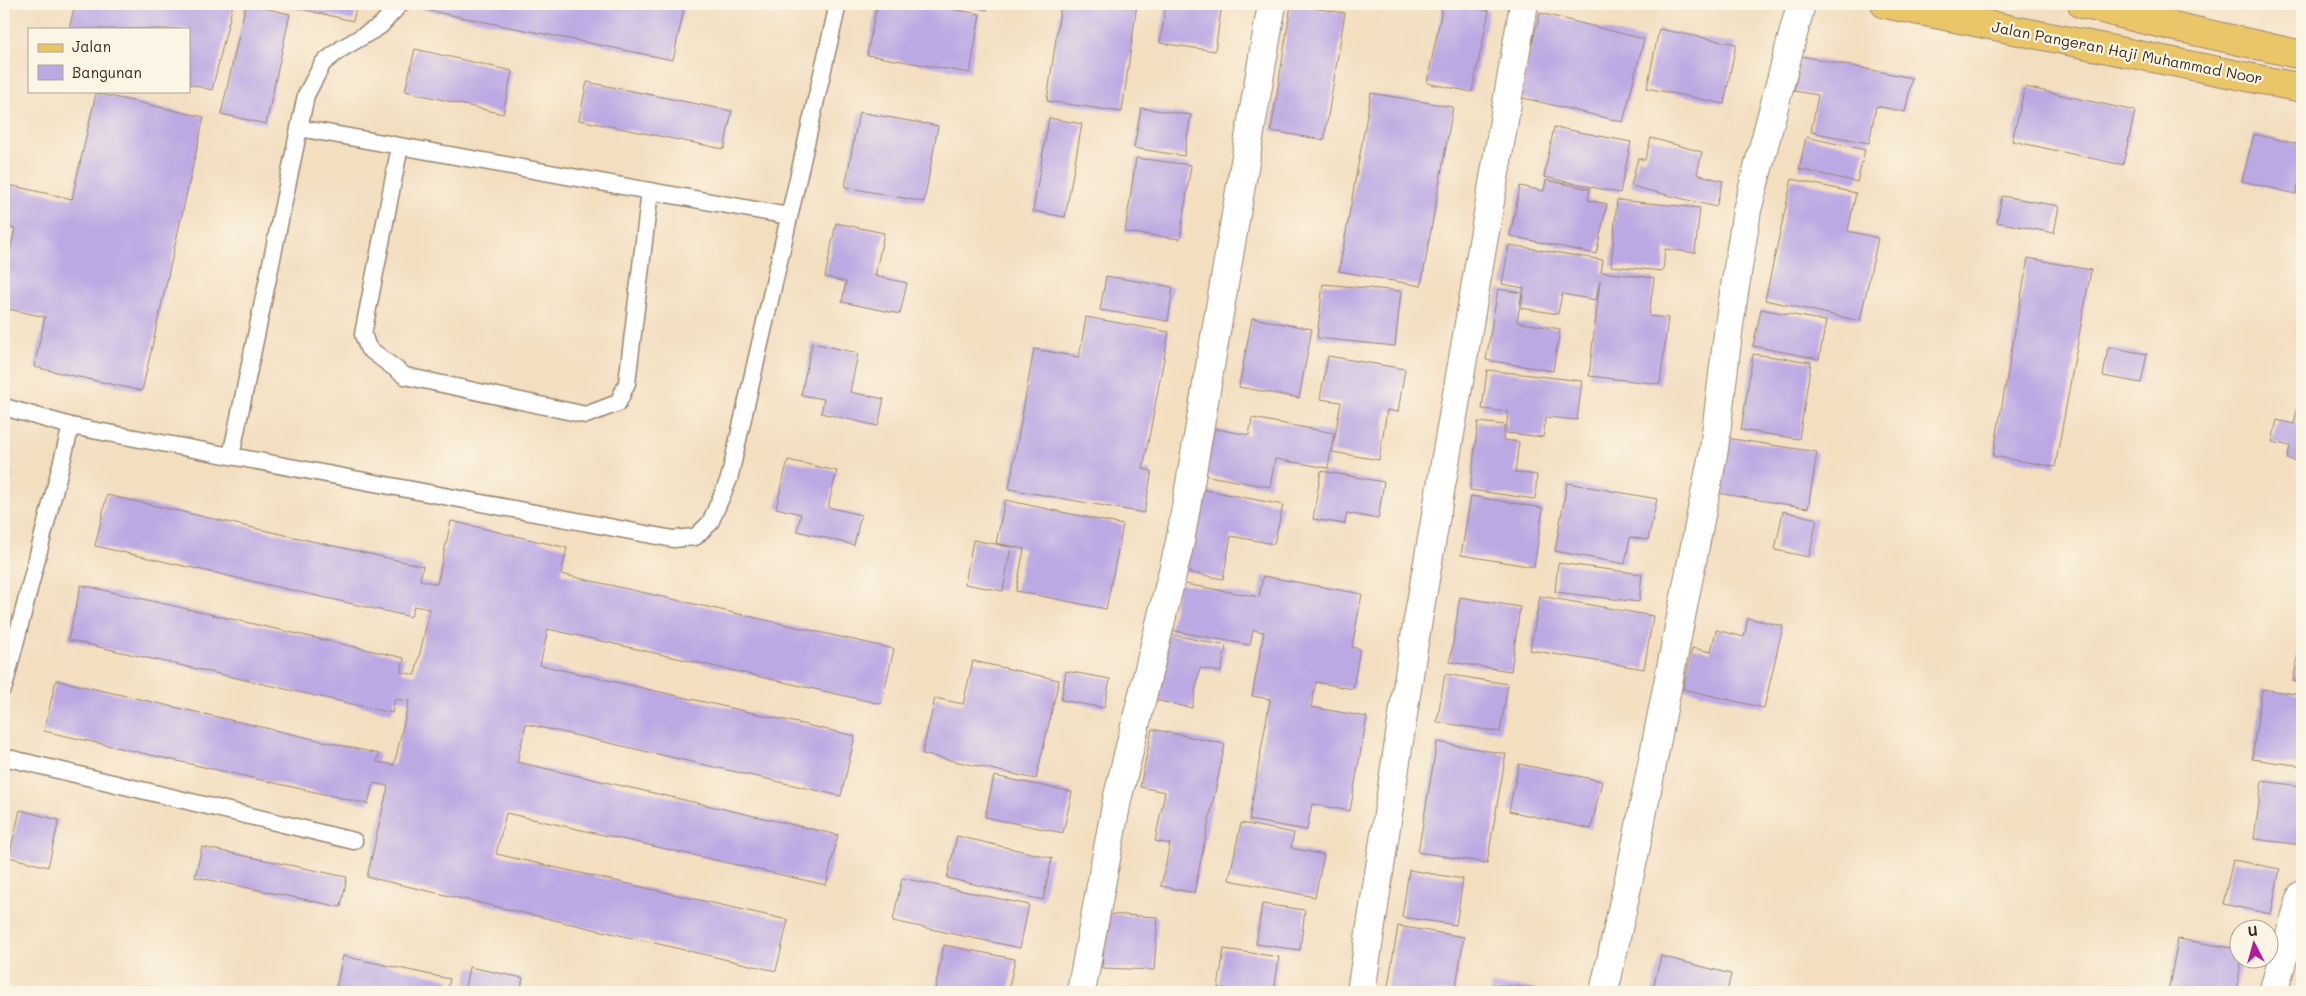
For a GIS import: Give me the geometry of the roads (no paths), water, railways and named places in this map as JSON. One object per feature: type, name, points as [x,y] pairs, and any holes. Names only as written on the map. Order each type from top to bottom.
[{"type":"main road","points":[[2082,4],[2141,20],[2302,56]]},
{"type":"main road","name":"Jalan Pangeran Haji Muhammad Noor","points":[[1889,5],[2302,88]]},
{"type":"street","points":[[1080,992],[1117,800],[1180,542],[1272,4]]},
{"type":"street","points":[[1361,992],[1413,648],[1524,4]]},
{"type":"street","points":[[1604,992],[1635,851],[1714,450],[1729,325],[1748,210],[1801,4]]},
{"type":"street","points":[[2273,992],[2302,895]]},
{"type":"lane","points":[[230,456],[306,95],[323,63],[340,49],[380,26],[400,4]]},
{"type":"lane","points":[[4,407],[71,426],[230,456],[673,539],[695,537],[710,523],[729,478],[838,4]]},
{"type":"lane","points":[[299,128],[789,216]]},
{"type":"lane","points":[[400,146],[363,334],[368,348],[405,376],[586,415],[618,403],[627,383],[650,191]]},
{"type":"lane","points":[[4,682],[71,426]]},
{"type":"lane","points":[[4,757],[354,842]]}]
